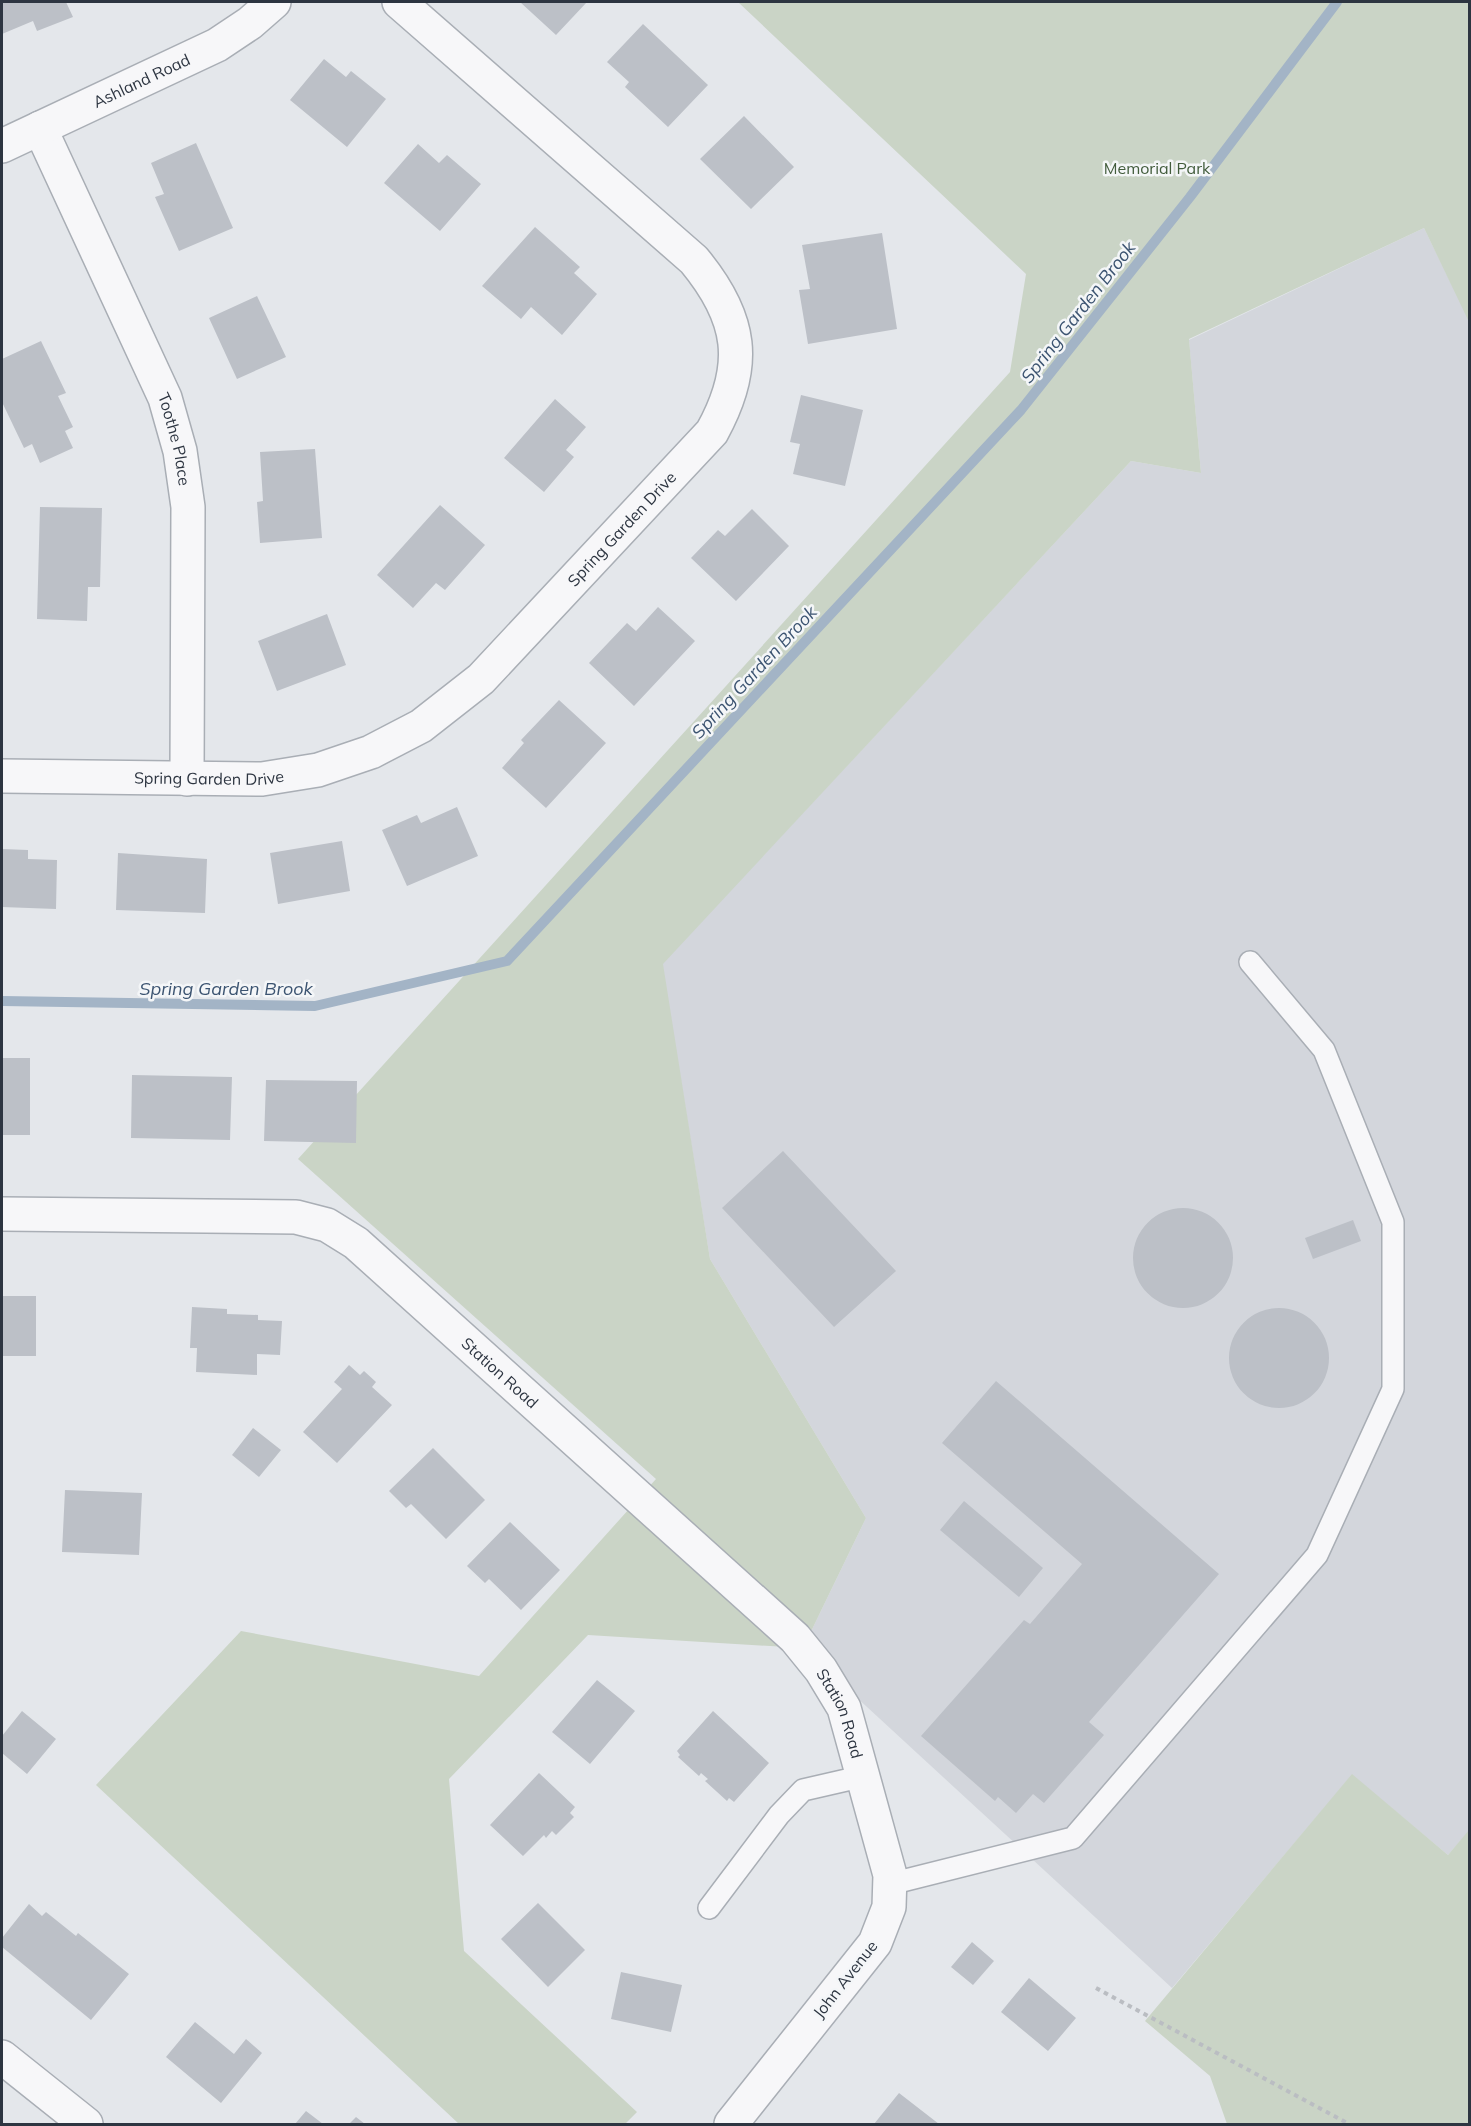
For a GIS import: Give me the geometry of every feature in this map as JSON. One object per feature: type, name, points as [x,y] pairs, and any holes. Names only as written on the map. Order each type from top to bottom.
[{"type":"street","name":"Ashland Road","points":[[2,146],[217,45],[250,23],[274,2]]},
{"type":"street","name":"Spring Garden Drive","points":[[2,776],[262,779],[318,770],[371,752],[421,726],[481,679],[712,432],[728,403],[736,372],[735,341],[727,310],[711,282],[694,260],[399,2]]},
{"type":"street","name":"Toothe Place","points":[[40,128],[165,398],[180,452],[188,507],[187,779]]},
{"type":"street","name":"Station Road","points":[[2,1214],[296,1217],[327,1226],[356,1243],[795,1638],[821,1670],[844,1708],[864,1776]]},
{"type":"street","name":"John Avenue","points":[[731,2124],[874,1943],[889,1907],[890,1875],[864,1776]]},
{"type":"street","points":[[2,2056],[86,2124]]},
{"type":"lane","points":[[890,1884],[1073,1838],[1317,1555],[1393,1389],[1393,1222],[1324,1050],[1250,962]]},
{"type":"lane","points":[[709,1908],[779,1815],[803,1790],[864,1776]]},
{"type":"path","points":[[1096,1988],[1349,2124]]},
{"type":"shaded area","points":[[1424,228],[1470,322],[1470,1830],[1448,1855],[1352,1775],[1172,1988],[803,1648],[866,1518],[710,1259],[662,964],[1131,461],[1201,473],[1189,340]]},
{"type":"green space","name":"Memorial Park","points":[[738,2],[1469,2],[1469,322],[1424,228],[1189,339],[1201,473],[1131,461],[663,964],[710,1259],[866,1518],[803,1648],[588,1635],[449,1779],[464,1951],[637,2112],[625,2124],[459,2124],[96,1785],[241,1631],[479,1676],[656,1479],[298,1159],[1010,372],[1026,274]]},
{"type":"green space","points":[[1352,1774],[1448,1855],[1469,1830],[1469,2124],[1227,2124],[1210,2076],[1145,2021]]},
{"type":"building","points":[[2,2],[66,2],[73,17],[37,31],[33,21],[2,34]]},
{"type":"building","points":[[520,2],[587,2],[556,35]]},
{"type":"building","points":[[643,24],[708,85],[668,127],[625,87],[629,82],[607,62]]},
{"type":"building","points":[[324,59],[346,77],[351,71],[386,99],[347,147],[290,100]]},
{"type":"building","points":[[744,116],[794,167],[751,209],[700,159]]},
{"type":"building","points":[[196,143],[233,228],[179,251],[155,197],[164,194],[151,163]]},
{"type":"building","points":[[418,144],[439,163],[447,155],[481,184],[440,231],[384,183]]},
{"type":"building","points":[[535,227],[580,267],[574,273],[597,294],[562,335],[531,307],[521,319],[482,286]]},
{"type":"building","points":[[882,233],[897,329],[808,344],[799,290],[810,289],[802,245]]},
{"type":"building","points":[[257,296],[286,357],[237,379],[209,318]]},
{"type":"building","points":[[41,341],[66,393],[58,396],[73,427],[65,431],[73,448],[40,463],[32,444],[24,448],[2,402],[2,359]]},
{"type":"building","points":[[801,395],[863,410],[845,486],[793,474],[800,444],[790,442]]},
{"type":"building","points":[[555,399],[586,427],[566,450],[574,457],[544,492],[504,458]]},
{"type":"building","points":[[315,449],[322,538],[260,543],[257,502],[263,501],[260,452]]},
{"type":"building","points":[[440,505],[485,545],[445,590],[436,583],[413,608],[377,575]]},
{"type":"building","points":[[40,507],[102,508],[100,587],[88,587],[87,621],[37,619]]},
{"type":"building","points":[[752,509],[789,546],[736,601],[691,558],[718,530],[725,536]]},
{"type":"building","points":[[658,607],[695,641],[634,706],[589,663],[627,623],[636,631]]},
{"type":"building","points":[[327,614],[346,665],[277,691],[258,641]]},
{"type":"building","points":[[559,700],[606,743],[546,808],[502,768],[524,743],[521,740]]},
{"type":"building","points":[[457,807],[478,856],[407,886],[382,830],[417,815],[421,823]]},
{"type":"building","points":[[342,841],[350,891],[278,904],[270,853]]},
{"type":"building","points":[[2,849],[28,850],[28,859],[57,860],[56,909],[2,907]]},
{"type":"building","points":[[118,853],[207,859],[205,913],[116,910]]},
{"type":"building","points":[[2,1058],[30,1058],[30,1135],[2,1135]]},
{"type":"building","points":[[132,1075],[232,1077],[230,1140],[131,1138]]},
{"type":"building","points":[[266,1080],[357,1081],[356,1143],[264,1141]]},
{"type":"building","points":[[783,1151],[896,1271],[834,1327],[722,1208]]},
{"type":"building","points":[[1183,1208],[1211,1216],[1225,1230],[1233,1258],[1225,1286],[1211,1300],[1183,1308],[1155,1300],[1141,1286],[1133,1258],[1141,1230],[1155,1216]]},
{"type":"building","points":[[1353,1220],[1361,1241],[1313,1259],[1305,1238]]},
{"type":"building","points":[[2,1296],[36,1296],[36,1356],[2,1356]]},
{"type":"building","points":[[192,1307],[227,1309],[227,1314],[258,1315],[258,1320],[282,1321],[280,1355],[257,1354],[257,1375],[196,1372],[197,1348],[190,1348]]},
{"type":"building","points":[[1279,1308],[1307,1316],[1321,1330],[1329,1358],[1321,1386],[1307,1400],[1279,1408],[1251,1400],[1237,1386],[1229,1358],[1237,1330],[1251,1316]]},
{"type":"building","points":[[349,1365],[360,1375],[364,1371],[376,1382],[372,1387],[392,1405],[337,1463],[303,1432],[342,1389],[334,1382]]},
{"type":"building","points":[[996,1381],[1219,1574],[1089,1722],[1104,1735],[1044,1803],[1033,1794],[1016,1813],[998,1797],[995,1801],[921,1736],[1024,1620],[1030,1624],[1082,1564],[942,1443]]},
{"type":"building","points":[[253,1428],[281,1450],[259,1477],[232,1455]]},
{"type":"building","points":[[433,1448],[485,1500],[446,1539],[411,1504],[406,1508],[389,1491]]},
{"type":"building","points":[[65,1490],[142,1493],[139,1555],[62,1552]]},
{"type":"building","points":[[964,1501],[1043,1568],[1019,1597],[940,1530]]},
{"type":"building","points":[[510,1522],[560,1570],[521,1610],[489,1579],[485,1583],[467,1566]]},
{"type":"building","points":[[597,1680],[635,1711],[590,1764],[552,1732]]},
{"type":"building","points":[[22,1711],[56,1739],[27,1774],[2,1753],[2,1736]]},
{"type":"building","points":[[713,1711],[769,1763],[734,1802],[729,1798],[727,1801],[705,1781],[708,1779],[701,1773],[699,1776],[678,1757],[680,1755],[677,1751]]},
{"type":"building","points":[[539,1773],[575,1807],[570,1813],[574,1817],[556,1835],[552,1831],[546,1838],[544,1835],[523,1856],[490,1825]]},
{"type":"building","points":[[538,1903],[585,1950],[548,1987],[501,1939]]},
{"type":"building","points":[[29,1904],[42,1916],[46,1912],[76,1936],[78,1933],[129,1974],[91,2020],[2,1947],[2,1938]]},
{"type":"building","points":[[972,1942],[994,1961],[973,1985],[951,1967]]},
{"type":"building","points":[[621,1972],[682,1985],[671,2032],[611,2019]]},
{"type":"building","points":[[1029,1978],[1076,2018],[1048,2051],[1001,2012]]},
{"type":"building","points":[[195,2022],[234,2054],[246,2039],[262,2053],[221,2103],[166,2057]]},
{"type":"building","points":[[899,2093],[939,2124],[874,2124]]},
{"type":"building","points":[[306,2111],[323,2124],[295,2124]]},
{"type":"building","points":[[356,2117],[365,2124],[349,2124]]},
{"type":"waterway","name":"Spring Garden Brook","points":[[2,1001],[315,1006],[507,961],[1021,410],[1190,197],[1337,2]]}]
